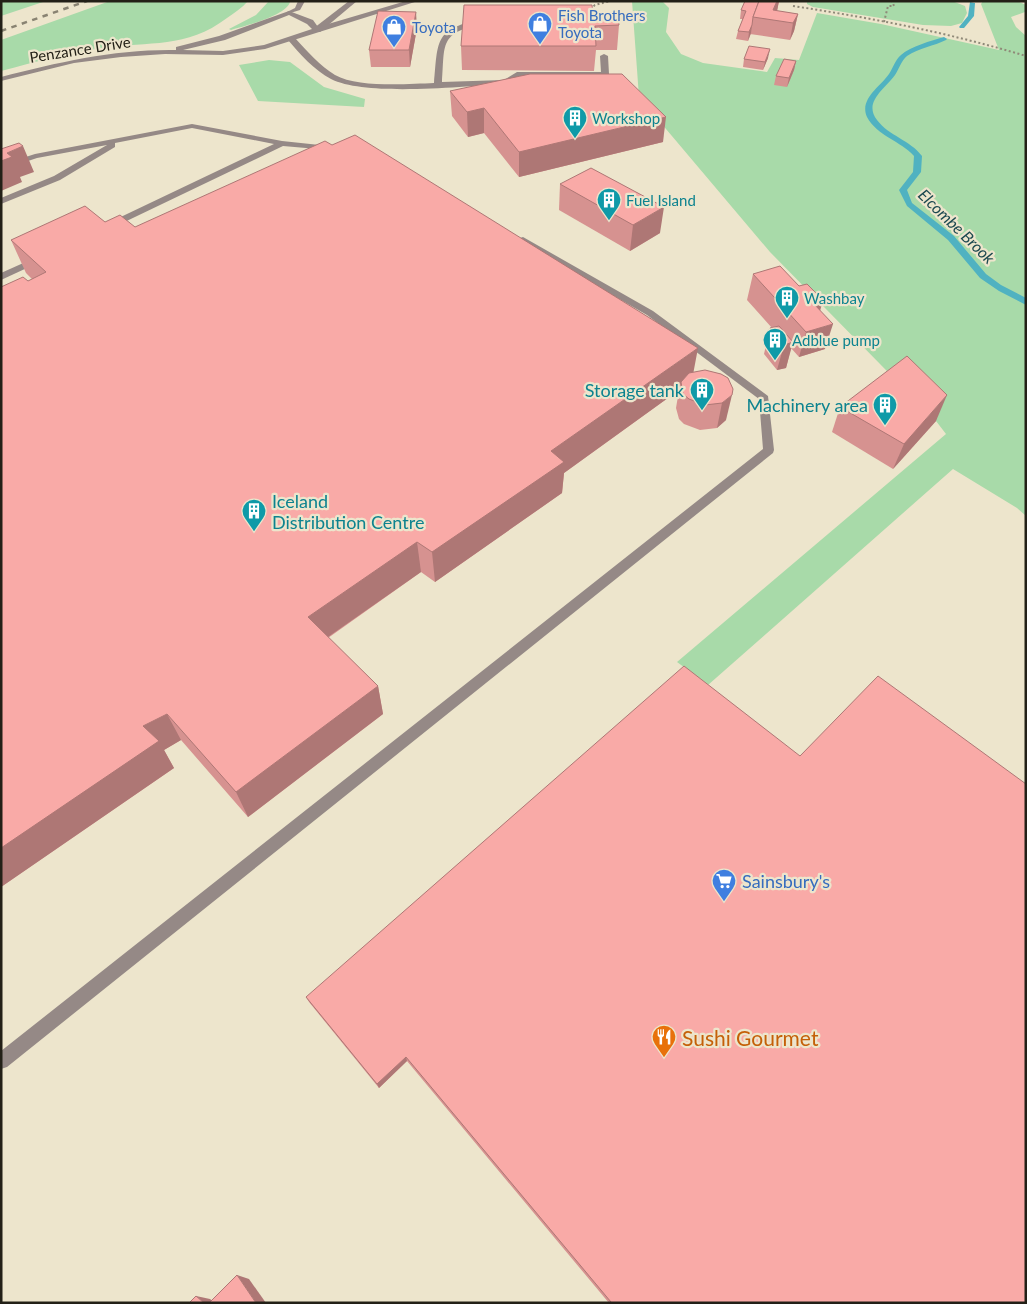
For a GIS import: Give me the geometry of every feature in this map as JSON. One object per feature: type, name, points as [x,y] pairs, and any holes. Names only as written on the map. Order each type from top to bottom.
[{"type":"street","name":"Penzance Drive","points":[[165,52],[222,38],[298,9],[302,1]]},
{"type":"street","name":"Penzance Drive","points":[[317,30],[354,1]]},
{"type":"street","name":"Penzance Drive","points":[[1,79],[74,61],[165,52],[223,53],[265,47],[415,1]]},
{"type":"street","points":[[289,13],[310,22],[317,30]]},
{"type":"street","points":[[438,84],[442,40],[448,32],[458,25],[491,20]]},
{"type":"street","points":[[292,40],[333,77],[347,82],[389,86],[506,82],[517,74],[606,74],[604,56]]},
{"type":"street","points":[[1,168],[34,156],[192,126],[282,143],[341,150]]},
{"type":"street","points":[[1,201],[57,178],[121,140]]},
{"type":"street","points":[[98,231],[282,143]]},
{"type":"street","points":[[1,1061],[769,450],[764,398],[650,313],[514,235]]},
{"type":"street","points":[[1,277],[45,256]]},
{"type":"path","points":[[588,11],[595,5],[610,1]]},
{"type":"path","points":[[884,22],[888,6],[894,6],[892,1],[909,1]]},
{"type":"path","points":[[793,6],[884,22],[978,42],[1026,56]]},
{"type":"green space","points":[[1,1],[46,1],[1,16]]},
{"type":"green space","points":[[110,1],[248,1],[212,28],[197,35],[167,42],[89,50],[1,71],[1,40]]},
{"type":"green space","points":[[269,1],[290,2],[281,12],[264,20],[229,29],[256,15]]},
{"type":"green space","points":[[632,1],[662,1],[669,8],[666,32],[681,54],[703,63],[767,72],[775,58],[799,60],[817,13],[881,24],[999,50],[981,4],[983,1],[1017,1],[1026,5],[1025,12],[1011,17],[1016,27],[1026,36],[1026,516],[1017,508],[953,469],[708,685],[677,662],[946,434],[936,421],[770,252],[639,97]]},
{"type":"green space","points":[[807,1],[952,1],[965,6],[967,13],[962,23],[951,26],[923,25],[813,7],[807,4]]},
{"type":"green space","points":[[269,60],[290,62],[324,87],[365,99],[364,107],[258,101],[239,65]]},
{"type":"building","points":[[745,1],[759,1],[749,32],[738,31],[746,11],[741,10]]},
{"type":"building","points":[[759,1],[777,1],[773,10],[798,14],[793,23],[753,17]]},
{"type":"building","points":[[464,5],[592,5],[593,15],[618,15],[619,25],[595,26],[596,46],[461,46]]},
{"type":"building","points":[[378,11],[416,12],[409,50],[369,50]]},
{"type":"building","points":[[749,46],[770,49],[765,62],[744,59]]},
{"type":"building","points":[[784,59],[796,61],[789,78],[776,76]]},
{"type":"building","points":[[530,74],[622,74],[666,117],[519,152],[484,108],[467,112],[450,91]]},
{"type":"building","name":"Iceland Distribution Centre","points":[[355,135],[698,348],[551,451],[564,462],[432,552],[417,542],[308,617],[378,686],[236,792],[167,714],[143,726],[159,741],[1,848],[1,287],[23,277],[28,281],[46,272],[11,240],[85,206],[105,222],[120,215],[135,227],[325,141],[332,145]]},
{"type":"building","points":[[19,143],[23,146],[7,153],[12,157],[1,161],[1,149]]},
{"type":"building","points":[[591,168],[664,207],[633,225],[560,184]]},
{"type":"building","points":[[780,266],[799,286],[807,284],[823,300],[813,303],[833,324],[806,332],[753,274]]},
{"type":"building","points":[[779,326],[793,342],[784,345],[770,328]]},
{"type":"building","points":[[907,356],[947,395],[904,444],[840,407]]},
{"type":"building","points":[[705,370],[728,378],[733,389],[732,395],[722,403],[705,405],[689,399],[683,394],[681,382],[689,373]]},
{"type":"building","name":"Sainsbury's","points":[[684,666],[800,756],[878,676],[1026,784],[1026,1303],[610,1303],[406,1057],[377,1084],[306,997]]},
{"type":"building","points":[[237,1275],[256,1303],[209,1303]]},
{"type":"building","points":[[196,1296],[204,1303],[189,1303]]},
{"type":"waterway","name":"Elcombe Brook","points":[[962,27],[971,16],[972,3]]},
{"type":"waterway","name":"Elcombe Brook","points":[[944,39],[905,54],[902,57],[892,75],[871,99],[869,104],[871,117],[881,129],[914,151],[918,156],[917,172],[903,190],[909,205],[951,238],[973,266],[989,281],[1026,302]]},
{"type":"railway","points":[[1,31],[87,1]]},
{"type":"place","name":"Fish Brothers Toyota","points":[[540,45]]},
{"type":"place","name":"Toyota","points":[[394,48]]},
{"type":"place","name":"Workshop","points":[[575,139]]},
{"type":"place","name":"Fuel Island","points":[[609,221]]},
{"type":"place","name":"Washbay","points":[[787,319]]},
{"type":"place","name":"Adblue pump","points":[[775,361]]},
{"type":"place","name":"Storage tank","points":[[702,411]]},
{"type":"place","name":"Machinery area","points":[[885,426]]},
{"type":"place","name":"Iceland Distribution Centre","points":[[254,532]]},
{"type":"place","name":"Sainsbury's","points":[[724,902]]},
{"type":"place","name":"Sushi Gourmet","points":[[664,1058]]}]
